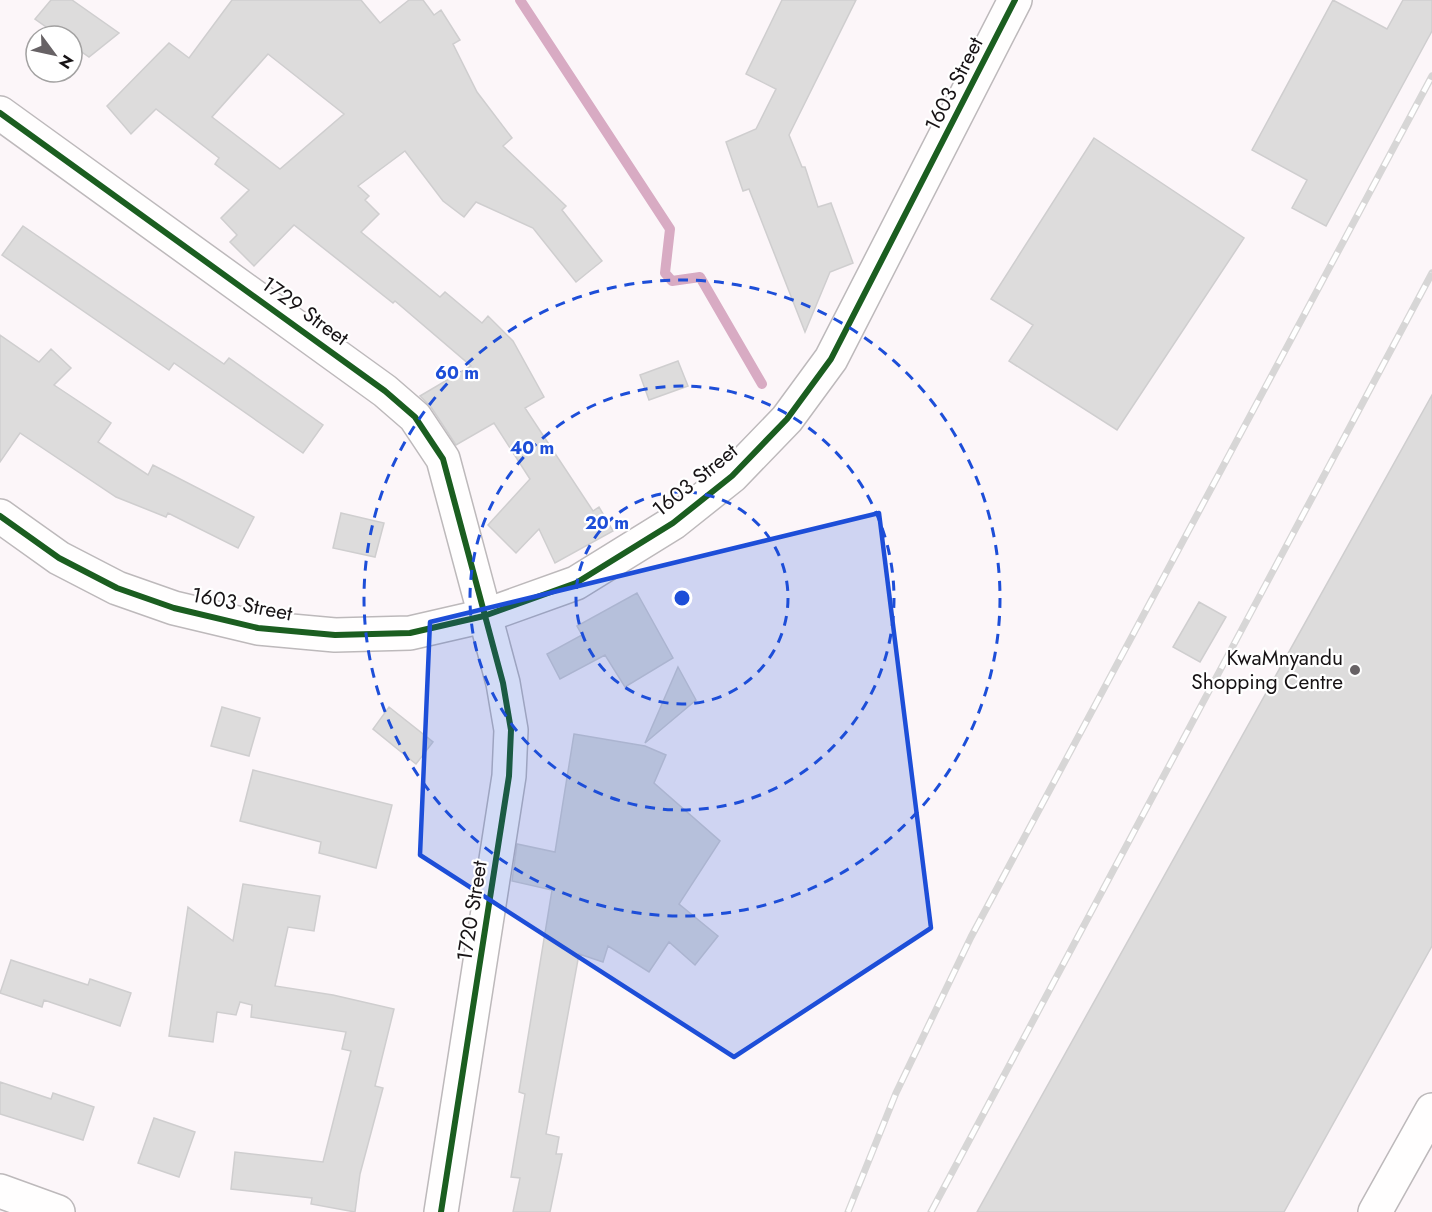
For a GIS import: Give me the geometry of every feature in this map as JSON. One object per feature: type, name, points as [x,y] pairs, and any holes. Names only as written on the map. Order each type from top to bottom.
[{"type":"street","name":"1603 Street","points":[[0,516],[59,558],[117,588],[174,608],[258,628],[334,635],[410,633],[484,616],[576,583],[673,523],[732,476],[787,418],[831,359],[1015,0]]},
{"type":"street","name":"1729 Street","points":[[0,113],[340,356],[415,417],[442,459],[484,616]]},
{"type":"street","name":"1720 Street","points":[[441,1212],[509,776],[511,730],[503,683],[484,616]]},
{"type":"street","points":[[1374,1212],[1432,1110]]},
{"type":"street","points":[[0,1191],[58,1212]]},
{"type":"highlighted area","points":[[879,513],[931,928],[734,1057],[420,855],[430,622]]},
{"type":"building","points":[[51,0],[72,0],[119,33],[89,57],[84,53],[84,24],[42,24],[35,19]]},
{"type":"building","points":[[232,0],[361,0],[380,23],[409,0],[423,0],[434,15],[441,10],[460,40],[453,44],[477,92],[512,138],[503,146],[566,206],[562,210],[602,261],[576,282],[533,228],[476,202],[464,217],[443,201],[405,151],[358,186],[369,196],[365,200],[379,214],[361,232],[440,297],[445,292],[482,323],[488,316],[513,341],[544,397],[525,408],[593,511],[599,507],[613,531],[555,563],[539,529],[516,553],[488,525],[530,479],[494,423],[456,445],[431,407],[420,396],[471,366],[395,301],[393,303],[294,225],[254,266],[230,242],[237,235],[221,218],[249,190],[215,164],[219,158],[156,109],[131,134],[107,106],[169,43],[189,58]],"holes":[[[268,54],[344,114],[280,169],[212,117]]]},
{"type":"building","points":[[782,0],[856,0],[789,135],[802,167],[805,167],[818,207],[831,203],[853,263],[830,272],[805,332],[749,189],[743,191],[726,142],[756,129],[776,89],[746,74]]},
{"type":"building","points":[[1333,0],[1387,29],[1403,0],[1432,0],[1432,31],[1326,226],[1292,208],[1307,180],[1252,150]]},
{"type":"building","points":[[1094,138],[1244,238],[1117,430],[1009,361],[1033,325],[991,299]]},
{"type":"building","points":[[23,226],[224,364],[229,358],[323,425],[303,453],[174,363],[169,370],[2,255]]},
{"type":"building","points":[[0,335],[39,362],[51,349],[71,368],[54,385],[111,423],[98,442],[148,475],[153,465],[254,517],[238,548],[168,513],[166,517],[116,497],[20,433],[0,462]]},
{"type":"building","points":[[678,361],[688,386],[649,400],[640,375]]},
{"type":"building","name":"KwaMnyandu Shopping Centre","points":[[1432,395],[1432,946],[1284,1212],[977,1212]]},
{"type":"building","points":[[341,513],[384,523],[375,557],[333,548]]},
{"type":"building","points":[[637,593],[673,658],[625,687],[605,655],[560,679],[547,654],[582,635],[577,626]]},
{"type":"building","points":[[1199,602],[1226,617],[1200,662],[1173,647]]},
{"type":"building","points":[[678,667],[696,700],[645,743]]},
{"type":"building","points":[[222,707],[260,718],[249,756],[211,746]]},
{"type":"building","points":[[389,707],[433,742],[416,764],[373,729]]},
{"type":"building","points":[[574,734],[645,746],[666,755],[654,783],[720,841],[679,904],[718,936],[695,965],[669,942],[649,972],[608,946],[603,962],[579,954],[546,1134],[559,1137],[556,1154],[562,1154],[550,1212],[513,1212],[520,1178],[511,1177],[525,1094],[519,1092],[552,890],[512,881],[517,844],[555,852]]},
{"type":"building","points":[[253,770],[392,805],[376,868],[319,853],[321,842],[240,821]]},
{"type":"building","points":[[243,884],[320,896],[314,931],[288,927],[275,986],[333,995],[394,1009],[375,1086],[383,1088],[360,1174],[355,1212],[311,1204],[312,1198],[231,1189],[235,1152],[323,1162],[351,1051],[342,1049],[346,1032],[251,1017],[252,1005],[240,1002],[236,1015],[217,1012],[213,1042],[169,1036],[188,907],[233,941]]},
{"type":"building","points":[[11,960],[88,985],[90,979],[131,993],[120,1026],[44,1000],[42,1007],[0,993]]},
{"type":"building","points":[[0,1082],[51,1099],[53,1093],[94,1107],[83,1140],[0,1114]]},
{"type":"building","points":[[154,1118],[195,1132],[179,1177],[138,1163]]},
{"type":"waterway","points":[[520,0],[670,229],[665,273],[672,281],[700,277],[762,384]]},
{"type":"railway","points":[[848,1212],[896,1093],[971,937],[1432,76]]},
{"type":"railway","points":[[931,1212],[1432,273]]},
{"type":"cycle path","points":[[0,516],[59,558],[117,588],[174,608],[258,628],[335,635],[410,633],[484,616],[576,583],[673,523],[732,476],[787,419],[831,359],[1015,0]]},
{"type":"cycle path","points":[[0,113],[385,391],[415,417],[443,459],[503,683],[511,730],[509,776],[441,1212]]},
{"type":"place","name":"KwaMnyandu Shopping Centre","points":[[1355,670]]}]
